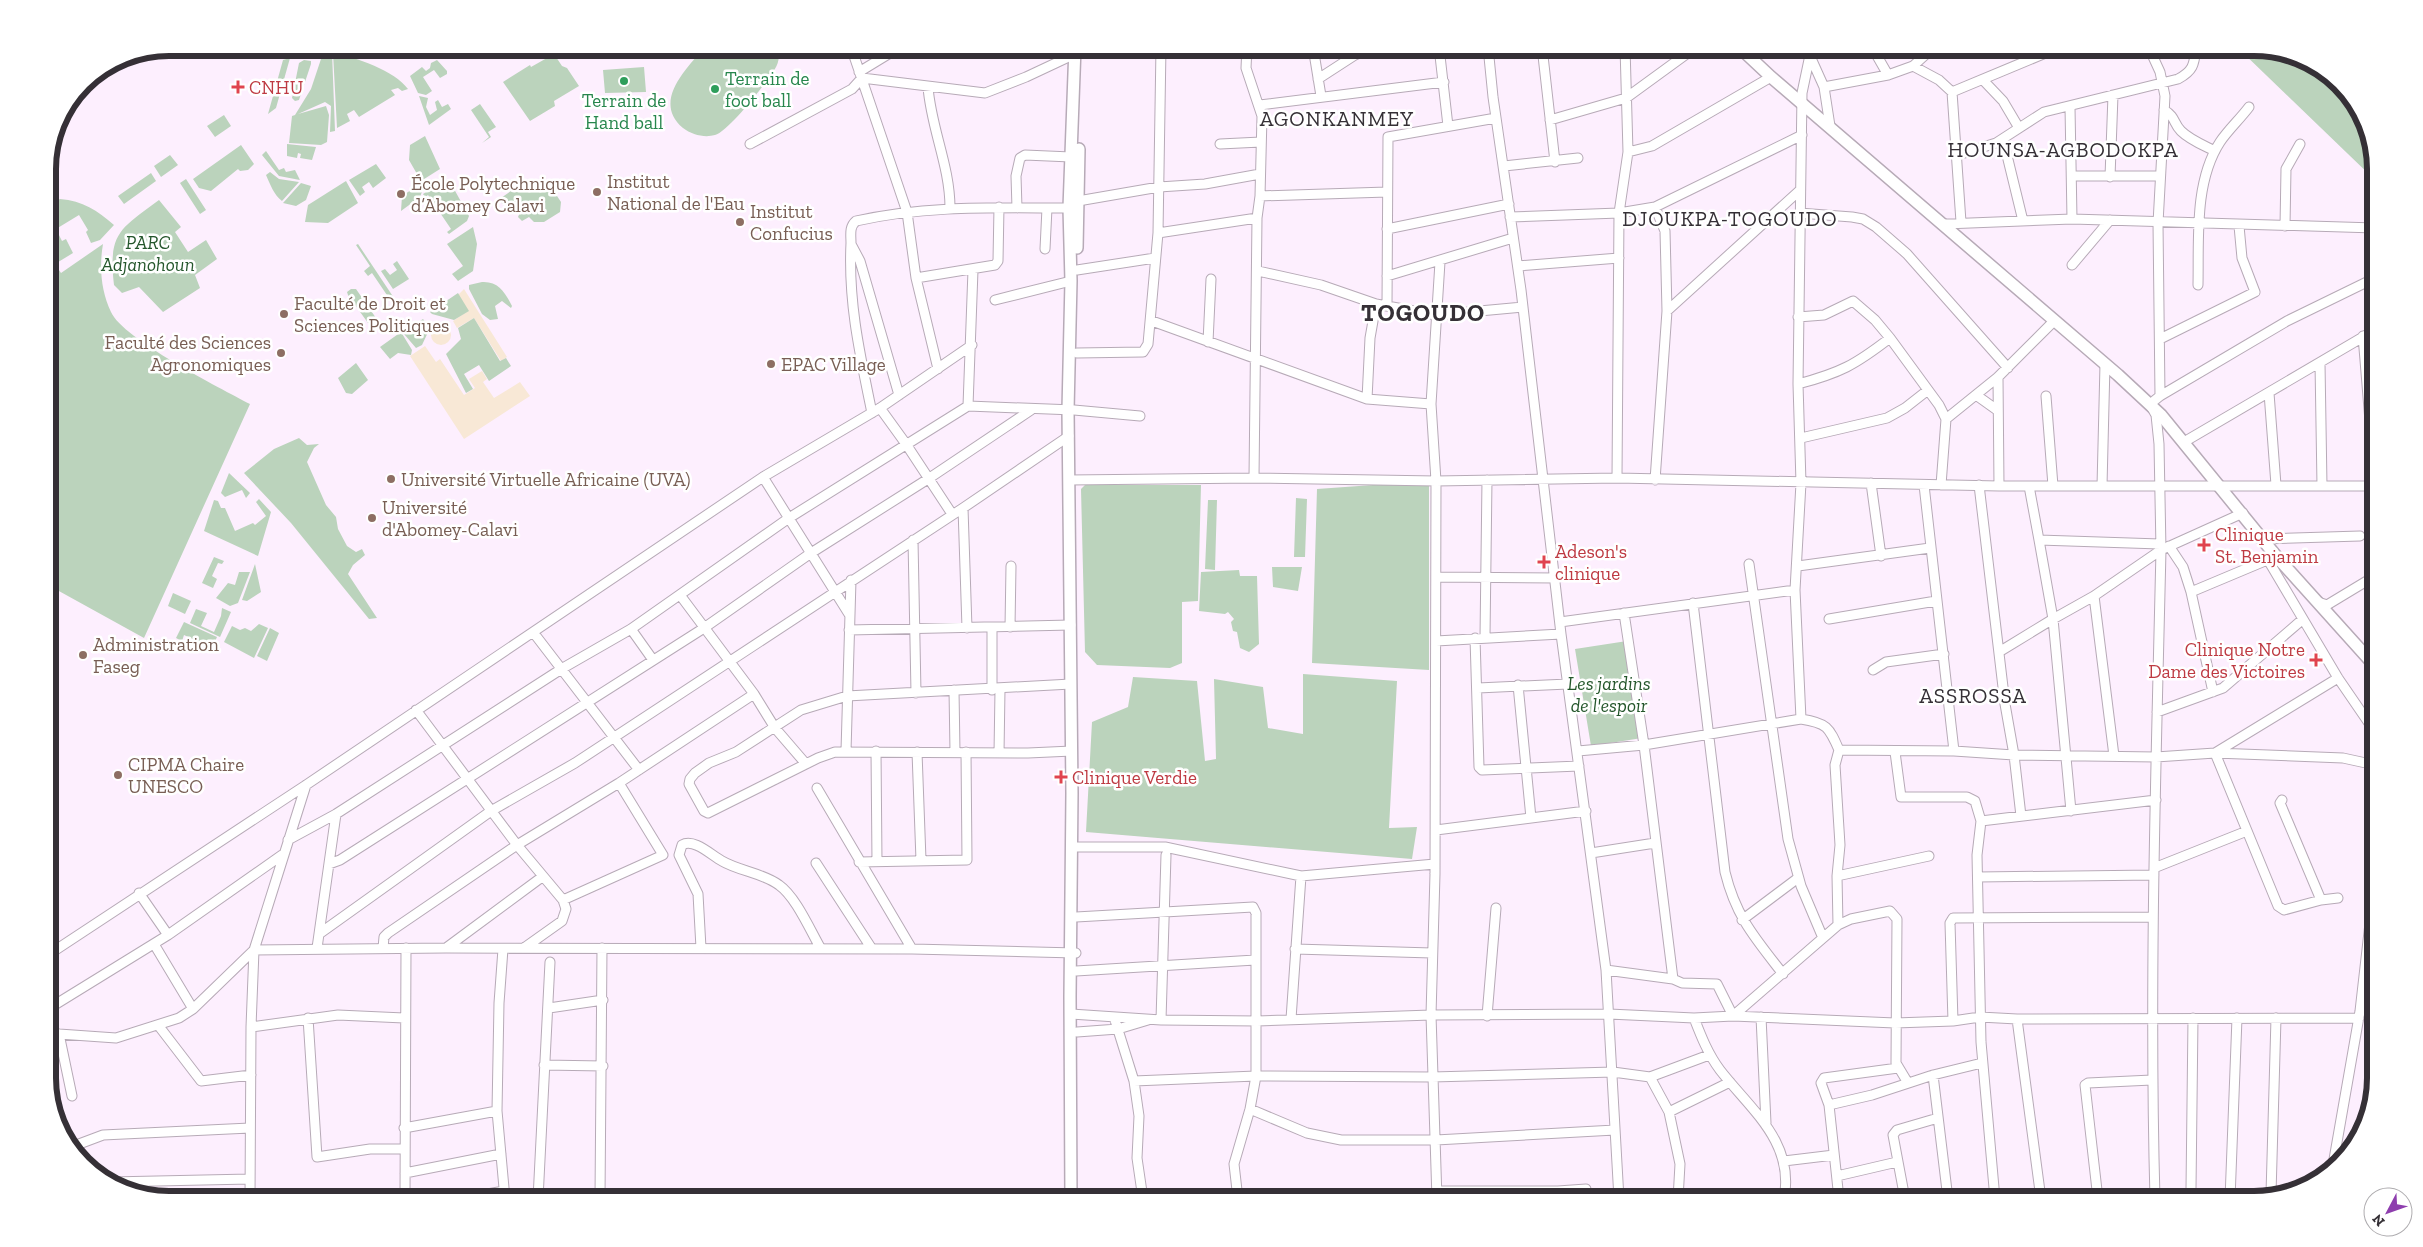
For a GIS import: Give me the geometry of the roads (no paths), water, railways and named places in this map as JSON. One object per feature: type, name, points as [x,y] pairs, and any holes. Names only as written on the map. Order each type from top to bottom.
[{"type":"main road","points":[[1071,1191],[1076,971],[1073,952],[1076,917],[1071,280],[1076,56]]},
{"type":"main road","points":[[1748,56],[1945,224],[2150,404],[2243,513],[2263,539],[2272,558],[2318,602],[2367,657]]},
{"type":"main road","points":[[1076,104],[1071,157],[1074,204],[1077,353],[1069,436],[1072,480],[1071,625],[1074,657],[1072,751],[1075,847],[1074,1014],[1077,1032],[1076,1191]]},
{"type":"street","points":[[854,56],[907,212],[916,278],[938,369]]},
{"type":"street","points":[[750,144],[852,89],[861,75],[888,56]]},
{"type":"street","points":[[861,75],[928,87],[972,92],[993,91],[1064,56]]},
{"type":"street","points":[[1077,353],[1143,352],[1148,344],[1152,321],[1158,233],[1161,56]]},
{"type":"street","points":[[1247,56],[1246,68],[1260,105],[1261,142],[1260,196],[1257,218],[1258,270],[1254,478]]},
{"type":"street","points":[[1314,56],[1321,96]]},
{"type":"street","points":[[1318,79],[1353,56]]},
{"type":"street","points":[[1440,56],[1448,126]]},
{"type":"street","points":[[1489,56],[1518,266],[1556,578],[1561,634],[1606,970],[1618,1191]]},
{"type":"street","points":[[1543,56],[1555,162]]},
{"type":"street","points":[[1617,478],[1619,214],[1628,152],[1625,56]]},
{"type":"street","points":[[1550,120],[1626,98],[1685,56]]},
{"type":"street","points":[[1801,719],[1795,590],[1798,566],[1801,483],[1798,384],[1799,191],[1802,93],[1807,56]]},
{"type":"street","points":[[1810,56],[1824,87],[1830,126]]},
{"type":"street","points":[[1877,56],[1888,75]]},
{"type":"street","points":[[1824,87],[1888,75],[1913,66],[1925,56]]},
{"type":"street","points":[[1952,92],[2041,56]]},
{"type":"street","points":[[2152,56],[2164,83],[2158,223],[2160,339],[2158,369],[2160,396]]},
{"type":"street","points":[[1958,155],[1989,146],[2003,139],[2044,112],[2164,83],[2188,74],[2194,67],[2195,56]]},
{"type":"street","points":[[1913,66],[1939,80],[1952,92],[1958,155],[1961,222]]},
{"type":"street","points":[[1628,152],[1648,149],[1771,77]]},
{"type":"street","points":[[1983,80],[2004,101],[2019,128]]},
{"type":"street","points":[[1260,105],[1444,82]]},
{"type":"street","points":[[928,87],[933,122],[948,178],[950,208]]},
{"type":"street","points":[[2110,177],[2113,95]]},
{"type":"street","points":[[2070,107],[2072,220]]},
{"type":"street","points":[[2198,285],[2200,224],[2205,173],[2215,150],[2249,107]]},
{"type":"street","points":[[2164,110],[2174,117],[2177,126],[2190,138],[2215,150]]},
{"type":"street","points":[[1387,306],[1388,137],[1496,118]]},
{"type":"street","points":[[1510,217],[1619,214],[1655,207],[1802,135]]},
{"type":"street","points":[[2003,139],[2023,220]]},
{"type":"street","points":[[1220,144],[1261,142]]},
{"type":"street","points":[[2285,226],[2286,169],[2300,144]]},
{"type":"street","points":[[1017,208],[1016,176],[1020,158],[1025,155],[1071,157]]},
{"type":"street","points":[[1504,166],[1555,162],[1578,158]]},
{"type":"street","points":[[952,514],[906,444],[876,410],[853,323],[849,266],[851,228],[856,221],[907,212],[950,208],[1047,208],[1159,187],[1205,184],[1260,174]]},
{"type":"street","points":[[2072,176],[2160,176]]},
{"type":"street","points":[[1667,311],[1799,191]]},
{"type":"street","points":[[1260,196],[1387,192]]},
{"type":"street","points":[[1387,229],[1509,204]]},
{"type":"street","points":[[916,278],[990,267],[998,261],[999,207]]},
{"type":"street","points":[[1655,207],[1665,231],[1667,311],[1655,480]]},
{"type":"street","points":[[1045,249],[1047,208]]},
{"type":"street","points":[[1800,213],[1864,219],[1876,227],[1907,254],[2008,368]]},
{"type":"street","points":[[1158,233],[1257,218]]},
{"type":"street","points":[[1945,224],[2023,220],[2110,220],[2240,226],[2367,228]]},
{"type":"street","points":[[2072,266],[2110,220]]},
{"type":"street","points":[[2160,339],[2255,292],[2242,258],[2240,226]]},
{"type":"street","points":[[1387,276],[1440,262],[1513,238]]},
{"type":"street","points":[[851,244],[860,261],[900,395]]},
{"type":"street","points":[[1076,270],[1155,258]]},
{"type":"street","points":[[1518,266],[1619,258]]},
{"type":"street","points":[[1437,1191],[1431,1015],[1436,830],[1437,577],[1436,481],[1431,404],[1440,262]]},
{"type":"street","points":[[968,406],[972,345],[972,270]]},
{"type":"street","points":[[1258,270],[1320,285],[1376,304],[1436,315],[1522,307]]},
{"type":"street","points":[[1208,342],[1211,279]]},
{"type":"street","points":[[995,300],[1071,280]]},
{"type":"street","points":[[2155,1191],[2152,1080],[2154,1018],[2153,917],[2157,712],[2163,547],[2158,486],[2158,425],[2156,415],[2150,404],[2160,396],[2287,322],[2367,282]]},
{"type":"street","points":[[1798,317],[1824,315],[1853,301],[1875,320],[1928,390],[1946,418],[1941,485]]},
{"type":"street","points":[[1367,399],[1370,338],[1376,304]]},
{"type":"street","points":[[1946,418],[2008,368],[2054,320]]},
{"type":"street","points":[[1152,321],[1367,399],[1431,404]]},
{"type":"street","points":[[2184,442],[2367,334]]},
{"type":"street","points":[[2363,336],[2367,385]]},
{"type":"street","points":[[1798,384],[1844,370],[1857,363],[1890,338]]},
{"type":"street","points":[[56,950],[139,893],[306,785],[762,476],[876,410],[972,345]]},
{"type":"street","points":[[2320,363],[2322,486]]},
{"type":"street","points":[[2102,486],[2105,364]]},
{"type":"street","points":[[1998,377],[1998,486]]},
{"type":"street","points":[[1801,438],[1887,418],[1905,408],[1928,390]]},
{"type":"street","points":[[2269,393],[2276,485]]},
{"type":"street","points":[[1976,395],[1997,410]]},
{"type":"street","points":[[2046,396],[2053,486]]},
{"type":"street","points":[[288,840],[336,814],[563,668],[631,629],[789,518],[968,406],[1031,410],[1071,410],[1140,416]]},
{"type":"street","points":[[330,864],[340,860],[704,628],[811,553],[928,479],[1031,410]]},
{"type":"street","points":[[319,934],[492,811],[575,762],[963,508],[1069,436]]},
{"type":"street","points":[[762,476],[850,614]]},
{"type":"street","points":[[1072,480],[1254,478],[1436,481],[1617,478],[1979,486],[2367,486]]},
{"type":"street","points":[[1486,637],[1487,480]]},
{"type":"street","points":[[1871,483],[1881,556]]},
{"type":"street","points":[[1924,485],[1954,751]]},
{"type":"street","points":[[1979,486],[2005,704],[2014,754],[2021,816]]},
{"type":"street","points":[[2029,486],[2053,620],[2071,811]]},
{"type":"street","points":[[963,508],[967,628]]},
{"type":"street","points":[[1999,652],[2094,596],[2163,547],[2243,513]]},
{"type":"street","points":[[2263,539],[2360,536]]},
{"type":"street","points":[[913,540],[916,692]]},
{"type":"street","points":[[2039,540],[2163,547],[2183,568],[2191,592],[2213,692]]},
{"type":"street","points":[[1798,566],[1930,548]]},
{"type":"street","points":[[2191,592],[2272,558],[2303,619],[2338,678],[2367,720]]},
{"type":"street","points":[[1749,564],[1755,596],[1770,724],[1788,839],[1798,878],[1823,938]]},
{"type":"street","points":[[1010,627],[1011,566]]},
{"type":"street","points":[[1437,577],[1556,578]]},
{"type":"street","points":[[846,751],[851,580]]},
{"type":"street","points":[[2318,602],[2327,605],[2367,581]]},
{"type":"street","points":[[1560,622],[1795,590]]},
{"type":"street","points":[[680,595],[727,661],[754,694],[776,728],[806,764]]},
{"type":"street","points":[[2094,596],[2114,756]]},
{"type":"street","points":[[1829,619],[1936,602]]},
{"type":"street","points":[[1694,603],[1725,872],[1731,897],[1742,920],[1784,974]]},
{"type":"street","points":[[1624,613],[1644,745],[1673,979]]},
{"type":"street","points":[[2157,712],[2213,692],[2230,682],[2303,619]]},
{"type":"street","points":[[849,630],[1071,625]]},
{"type":"street","points":[[992,628],[999,752]]},
{"type":"street","points":[[631,629],[653,660]]},
{"type":"street","points":[[533,632],[563,668],[639,770]]},
{"type":"street","points":[[1436,641],[1561,634]]},
{"type":"street","points":[[1475,638],[1480,767],[1485,771],[1527,767],[1579,766]]},
{"type":"street","points":[[1873,670],[1886,662],[1944,654]]},
{"type":"street","points":[[2214,753],[2338,678]]},
{"type":"street","points":[[1072,684],[996,690],[954,690],[847,696],[801,710],[776,728],[736,752],[716,759],[690,779],[689,784],[704,812],[712,813],[818,758],[846,751],[1072,751]]},
{"type":"street","points":[[1478,688],[1568,684]]},
{"type":"street","points":[[1518,685],[1531,818]]},
{"type":"street","points":[[954,690],[955,752]]},
{"type":"street","points":[[383,948],[384,937],[388,933],[516,845],[619,783],[754,694]]},
{"type":"street","points":[[416,710],[516,845],[563,900],[566,909],[562,921],[523,948]]},
{"type":"street","points":[[1578,751],[1644,745],[1801,719],[1821,722],[1828,728],[1839,750],[1835,765],[1840,845],[1837,876],[1838,925]]},
{"type":"street","points":[[1839,750],[1895,752],[1954,751],[2066,756],[2156,757],[2214,753],[2343,758],[2367,763]]},
{"type":"street","points":[[876,751],[878,861]]},
{"type":"street","points":[[917,752],[921,860]]},
{"type":"street","points":[[859,862],[964,861],[969,858],[966,752]]},
{"type":"street","points":[[1895,752],[1902,797],[1967,797],[1975,801],[1981,821],[1977,855],[1980,1017],[1982,1063],[1994,1191]]},
{"type":"street","points":[[2214,753],[2281,909],[2338,898]]},
{"type":"street","points":[[619,783],[663,855]]},
{"type":"street","points":[[250,1191],[250,1027],[254,950],[282,855],[306,785]]},
{"type":"street","points":[[817,788],[912,949]]},
{"type":"street","points":[[1981,821],[2156,800]]},
{"type":"street","points":[[2282,800],[2280,803],[2321,900]]},
{"type":"street","points":[[1436,830],[1586,811]]},
{"type":"street","points":[[317,948],[336,814]]},
{"type":"street","points":[[1978,877],[2154,871],[2247,831]]},
{"type":"street","points":[[563,900],[663,855],[679,851],[682,845],[687,842],[694,843],[725,863],[778,884],[788,894],[821,949]]},
{"type":"street","points":[[1591,853],[1655,843]]},
{"type":"street","points":[[1075,847],[1165,847],[1302,876],[1435,864]]},
{"type":"street","points":[[679,851],[698,894],[701,948]]},
{"type":"street","points":[[56,1004],[168,935],[282,855]]},
{"type":"street","points":[[1161,1020],[1166,855]]},
{"type":"street","points":[[1837,876],[1929,856]]},
{"type":"street","points":[[816,863],[872,949]]},
{"type":"street","points":[[1291,1018],[1302,876]]},
{"type":"street","points":[[446,948],[542,877]]},
{"type":"street","points":[[1742,920],[1798,878]]},
{"type":"street","points":[[139,893],[168,935]]},
{"type":"street","points":[[1076,917],[1253,907],[1256,913],[1255,960],[1258,1022],[1256,1076],[1250,1109],[1234,1164],[1237,1191]]},
{"type":"street","points":[[1487,1016],[1496,908]]},
{"type":"street","points":[[1733,1016],[1784,974],[1838,925],[1852,919],[1890,911],[1895,914],[1897,919],[1896,1063],[1908,1083]]},
{"type":"street","points":[[1953,1021],[1950,923],[1953,918],[1978,916],[2153,917]]},
{"type":"street","points":[[154,944],[193,1009]]},
{"type":"street","points":[[56,1033],[116,1038],[179,1018],[193,1009],[254,950],[317,948],[701,948],[1073,952]]},
{"type":"street","points":[[405,1191],[404,1018],[406,948]]},
{"type":"street","points":[[600,1191],[603,1066],[602,948]]},
{"type":"street","points":[[503,949],[499,1002],[497,1111],[505,1191]]},
{"type":"street","points":[[1296,950],[1432,953]]},
{"type":"street","points":[[2336,1155],[2359,1015],[2367,951]]},
{"type":"street","points":[[1076,971],[1163,964],[1255,960]]},
{"type":"street","points":[[538,1191],[550,962]]},
{"type":"street","points":[[1606,970],[1673,979],[1682,983],[1716,984],[1733,1016]]},
{"type":"street","points":[[549,1008],[603,1000]]},
{"type":"street","points":[[1074,1014],[1161,1020],[1258,1022],[1291,1018],[1609,1014],[1694,1018],[1733,1016],[1895,1022],[1953,1021],[1980,1017],[2018,1019],[2276,1018],[2367,1013]]},
{"type":"street","points":[[250,1027],[338,1015],[404,1018]]},
{"type":"street","points":[[1114,1017],[1134,1081],[1139,1116],[1138,1158],[1142,1191]]},
{"type":"street","points":[[1761,1017],[1766,1124]]},
{"type":"street","points":[[308,1018],[317,1157],[370,1149],[404,1149]]},
{"type":"street","points":[[1694,1018],[1709,1055],[1766,1124],[1784,1160],[1786,1172],[1785,1191]]},
{"type":"street","points":[[2191,1189],[2194,1018]]},
{"type":"street","points":[[2230,1191],[2237,1018]]},
{"type":"street","points":[[2269,1190],[2276,1018]]},
{"type":"street","points":[[1077,1032],[1118,1029],[1151,1019]]},
{"type":"street","points":[[2018,1019],[2040,1191]]},
{"type":"street","points":[[158,1025],[201,1082],[251,1074]]},
{"type":"street","points":[[59,1034],[72,1096]]},
{"type":"street","points":[[1134,1081],[1256,1076],[1432,1077],[1613,1072],[1650,1077],[1709,1055]]},
{"type":"street","points":[[1828,1105],[1982,1063]]},
{"type":"street","points":[[544,1065],[603,1066]]},
{"type":"street","points":[[1838,1191],[1828,1105],[1821,1083],[1824,1078],[1898,1068]]},
{"type":"street","points":[[1933,1075],[1947,1191]]},
{"type":"street","points":[[1650,1077],[1669,1112],[1680,1164],[1678,1191]]},
{"type":"street","points":[[2097,1191],[2085,1085],[2088,1083],[2152,1080]]},
{"type":"street","points":[[1669,1112],[1730,1082]]},
{"type":"street","points":[[1250,1109],[1322,1138],[1436,1140],[1615,1130]]},
{"type":"street","points":[[404,1128],[497,1111]]},
{"type":"street","points":[[1903,1191],[1892,1139],[1894,1133],[1938,1118]]},
{"type":"street","points":[[79,1145],[103,1136],[250,1128]]},
{"type":"street","points":[[405,1173],[501,1154]]},
{"type":"street","points":[[1784,1160],[1834,1155]]},
{"type":"street","points":[[1837,1176],[1897,1162]]},
{"type":"street","points":[[126,1182],[250,1179]]},
{"type":"street","points":[[1578,1191],[1586,1189]]},
{"type":"place","name":"Terrain de Hand ball","points":[[624,81]]},
{"type":"place","name":"CNHU","points":[[238,87]]},
{"type":"place","name":"Terrain de foot ball","points":[[715,89]]},
{"type":"place","name":"Institut National de l'Eau","points":[[597,192]]},
{"type":"place","name":"École Polytechnique d’Abomey Calavi","points":[[401,194]]},
{"type":"place","name":"Institut Confucius","points":[[740,222]]},
{"type":"place","name":"Faculté de Droit et Sciences Politiques","points":[[284,314]]},
{"type":"place","name":"Faculté des Sciences Agronomiques","points":[[281,353]]},
{"type":"place","name":"EPAC Village","points":[[771,364]]},
{"type":"place","name":"Université Virtuelle Africaine (UVA)","points":[[391,479]]},
{"type":"place","name":"Université d'Abomey-Calavi","points":[[372,518]]},
{"type":"place","name":"Clinique St. Benjamin","points":[[2204,545]]},
{"type":"place","name":"Adeson's clinique","points":[[1544,562]]},
{"type":"place","name":"Administration Faseg","points":[[83,655]]},
{"type":"place","name":"Clinique Notre Dame des Victoires","points":[[2316,660]]},
{"type":"place","name":"CIPMA Chaire UNESCO","points":[[118,775]]},
{"type":"place","name":"Clinique Verdie","points":[[1061,777]]},
{"type":"district","name":"AGONKANMEY","points":[[1337,118]]},
{"type":"district","name":"HOUNSA-AGBODOKPA","points":[[2063,149]]},
{"type":"district","name":"DJOUKPA-TOGOUDO","points":[[1730,218]]},
{"type":"district","name":"TOGOUDO","points":[[1423,312]]},
{"type":"district","name":"ASSROSSA","points":[[1973,695]]},
{"type":"park label","name":"PARC Adjanohoun","points":[[148,253]]},
{"type":"park label","name":"Les jardins de l'espoir","points":[[1609,694]]}]
